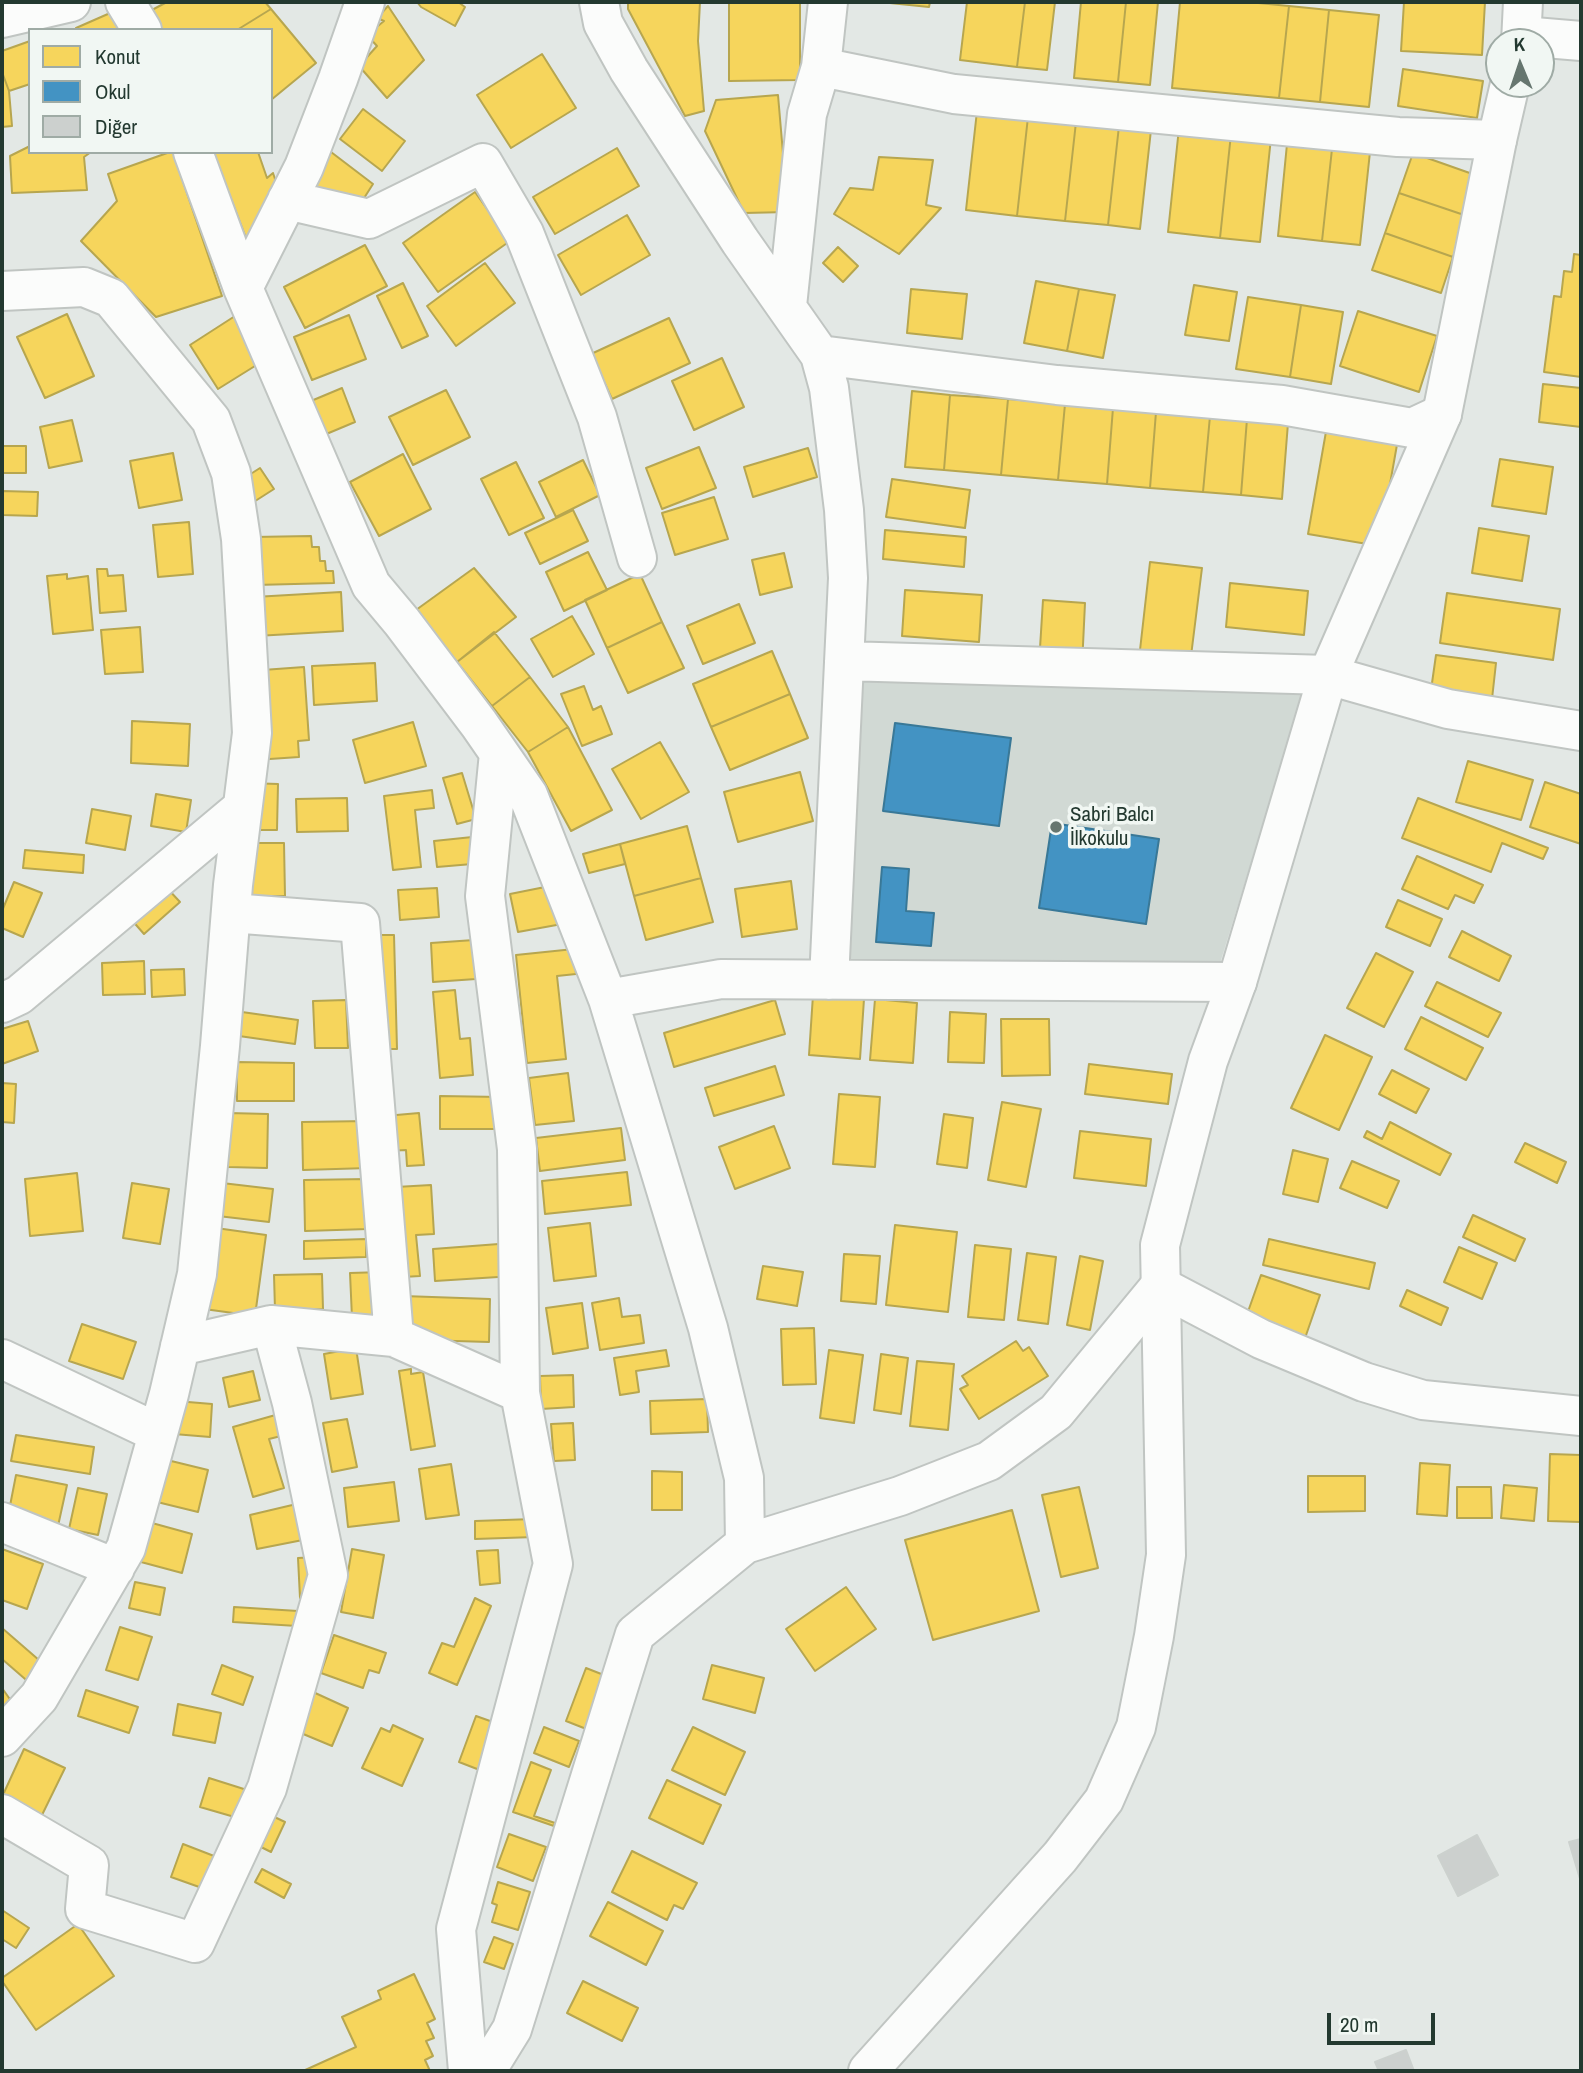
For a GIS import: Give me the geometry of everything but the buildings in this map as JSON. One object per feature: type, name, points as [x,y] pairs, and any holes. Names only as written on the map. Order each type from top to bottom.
[{"type":"street","points":[[2,18],[71,2]]},
{"type":"street","points":[[125,2],[141,28]]},
{"type":"street","points":[[243,288],[304,167],[365,2]]},
{"type":"street","points":[[599,2],[603,23],[629,71],[740,241],[820,355],[829,388],[844,510],[848,578],[830,980]]},
{"type":"street","points":[[787,306],[807,114],[821,67],[828,2]]},
{"type":"street","points":[[1522,26],[1581,41]]},
{"type":"street","points":[[821,67],[954,94],[1398,137],[1497,140]]},
{"type":"street","points":[[868,2071],[1060,1857],[1104,1800],[1136,1727],[1166,1555],[1160,1244],[1208,1061],[1237,982],[1328,675],[1442,414],[1507,98]]},
{"type":"street","points":[[194,154],[243,288],[371,585],[479,724],[528,795],[608,999],[708,1328],[744,1478],[745,1544]]},
{"type":"street","points":[[287,200],[369,219],[483,163],[524,233],[597,417],[637,558]]},
{"type":"street","points":[[2,291],[84,286],[111,298],[211,420],[231,473],[241,539],[252,733],[231,913],[197,1274],[180,1346],[126,1548],[39,1697],[2,1737]]},
{"type":"street","points":[[820,355],[1057,385],[1282,405],[1412,428],[1442,414]]},
{"type":"street","points":[[844,661],[1328,675],[1448,709],[1581,732]]},
{"type":"street","points":[[467,2071],[456,1929],[552,1564],[520,1393],[517,1149],[485,896],[499,753]]},
{"type":"street","points":[[2,1003],[19,995],[243,808]]},
{"type":"street","points":[[231,913],[360,923],[394,1337]]},
{"type":"street","points":[[608,999],[721,979],[1237,982]]},
{"type":"street","points":[[1160,1286],[1261,1339],[1376,1385],[1423,1400],[1581,1416]]},
{"type":"street","points":[[486,2071],[512,2029],[635,1634],[745,1544],[900,1496],[989,1461],[1056,1412],[1160,1286]]},
{"type":"street","points":[[180,1346],[271,1325],[394,1337],[520,1393]]},
{"type":"street","points":[[2,1814],[89,1865],[85,1909],[195,1943],[267,1788],[328,1576],[292,1403],[271,1325]]},
{"type":"street","points":[[2,1359],[158,1433]]},
{"type":"street","points":[[2,1522],[115,1568]]},
{"type":"shaded area","name":"Sabri Balcı İlkokulu","points":[[857,674],[1305,688],[1217,973],[842,966]]},
{"type":"place","name":"Sabri Balcı İlkokulu","points":[[1056,827]]}]
